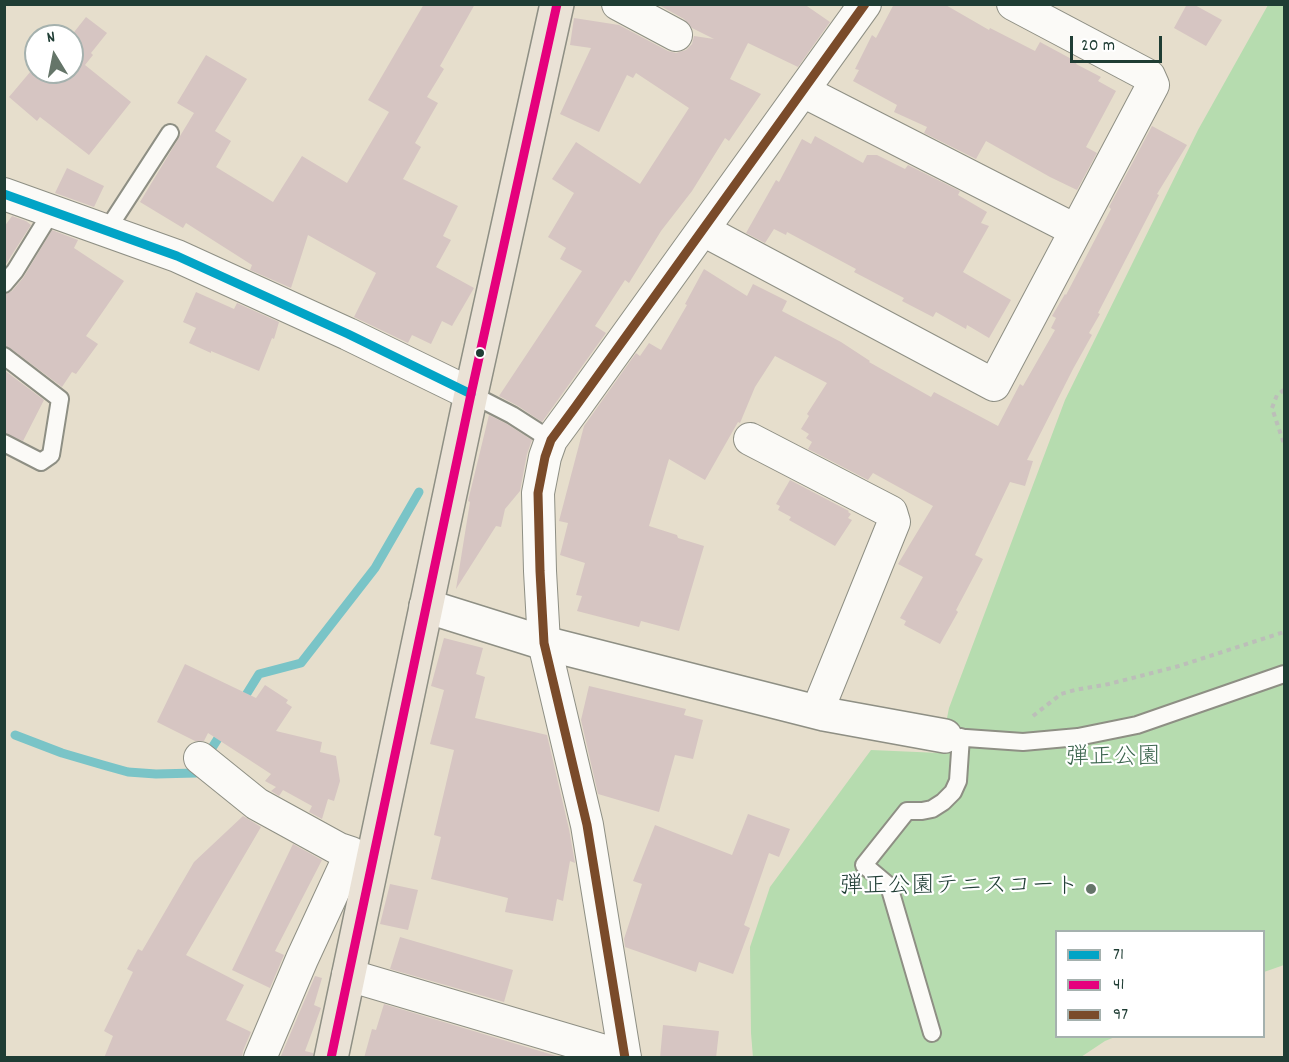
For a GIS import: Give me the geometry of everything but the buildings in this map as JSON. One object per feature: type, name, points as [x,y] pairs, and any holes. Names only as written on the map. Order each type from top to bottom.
[{"type":"main road","points":[[331,1058],[348,975],[362,854],[426,606],[556,4]]},
{"type":"street","points":[[618,4],[676,35]]},
{"type":"street","points":[[348,975],[625,1057],[587,825],[544,643],[538,493],[545,457],[551,440],[865,4]]},
{"type":"street","points":[[703,230],[994,385],[1153,85],[1149,76],[1013,4]]},
{"type":"street","points":[[803,91],[1075,230]]},
{"type":"street","points":[[4,194],[177,256],[348,334],[471,394]]},
{"type":"street","points":[[750,439],[891,512],[894,522],[817,712]]},
{"type":"street","points":[[426,606],[544,643],[817,712],[953,737]]},
{"type":"street","points":[[200,758],[256,804],[339,849],[362,854],[302,958],[260,1058]]},
{"type":"lane","points":[[106,230],[170,133]]},
{"type":"lane","points":[[4,284],[15,271],[52,211]]},
{"type":"lane","points":[[4,356],[60,399],[51,455],[42,462],[4,443]]},
{"type":"lane","points":[[471,394],[551,440]]},
{"type":"lane","points":[[932,1033],[889,885],[864,865],[907,811],[932,808],[943,802],[953,792],[958,781],[953,737],[1023,742],[1078,737],[1137,725],[1284,674]]},
{"type":"path","points":[[1284,390],[1277,395],[1272,408],[1284,444]]},
{"type":"path","points":[[1031,717],[1061,694],[1179,666],[1284,632]]},
{"type":"green space","name":"弾正公園","points":[[1268,5],[1284,5],[1284,965],[1265,972],[1265,930],[1055,930],[1055,1038],[1112,1038],[1081,1057],[753,1058],[750,947],[770,887],[871,750],[940,753],[949,708],[1065,400],[1198,130]]},
{"type":"waterway","points":[[241,703],[259,674],[301,663],[375,568],[419,492]]},
{"type":"waterway","points":[[15,735],[62,753],[128,772],[196,773],[224,729]]},
{"type":"transit line","name":"41","points":[[331,1058],[471,394],[557,4]]},
{"type":"transit line","name":"97","points":[[625,1058],[587,825],[544,643],[538,493],[545,457],[551,440],[865,4]]},
{"type":"transit line","name":"71","points":[[4,194],[177,256],[348,334],[471,394]]},
{"type":"place","name":"弾正公園テニスコート","points":[[1091,889]]}]
